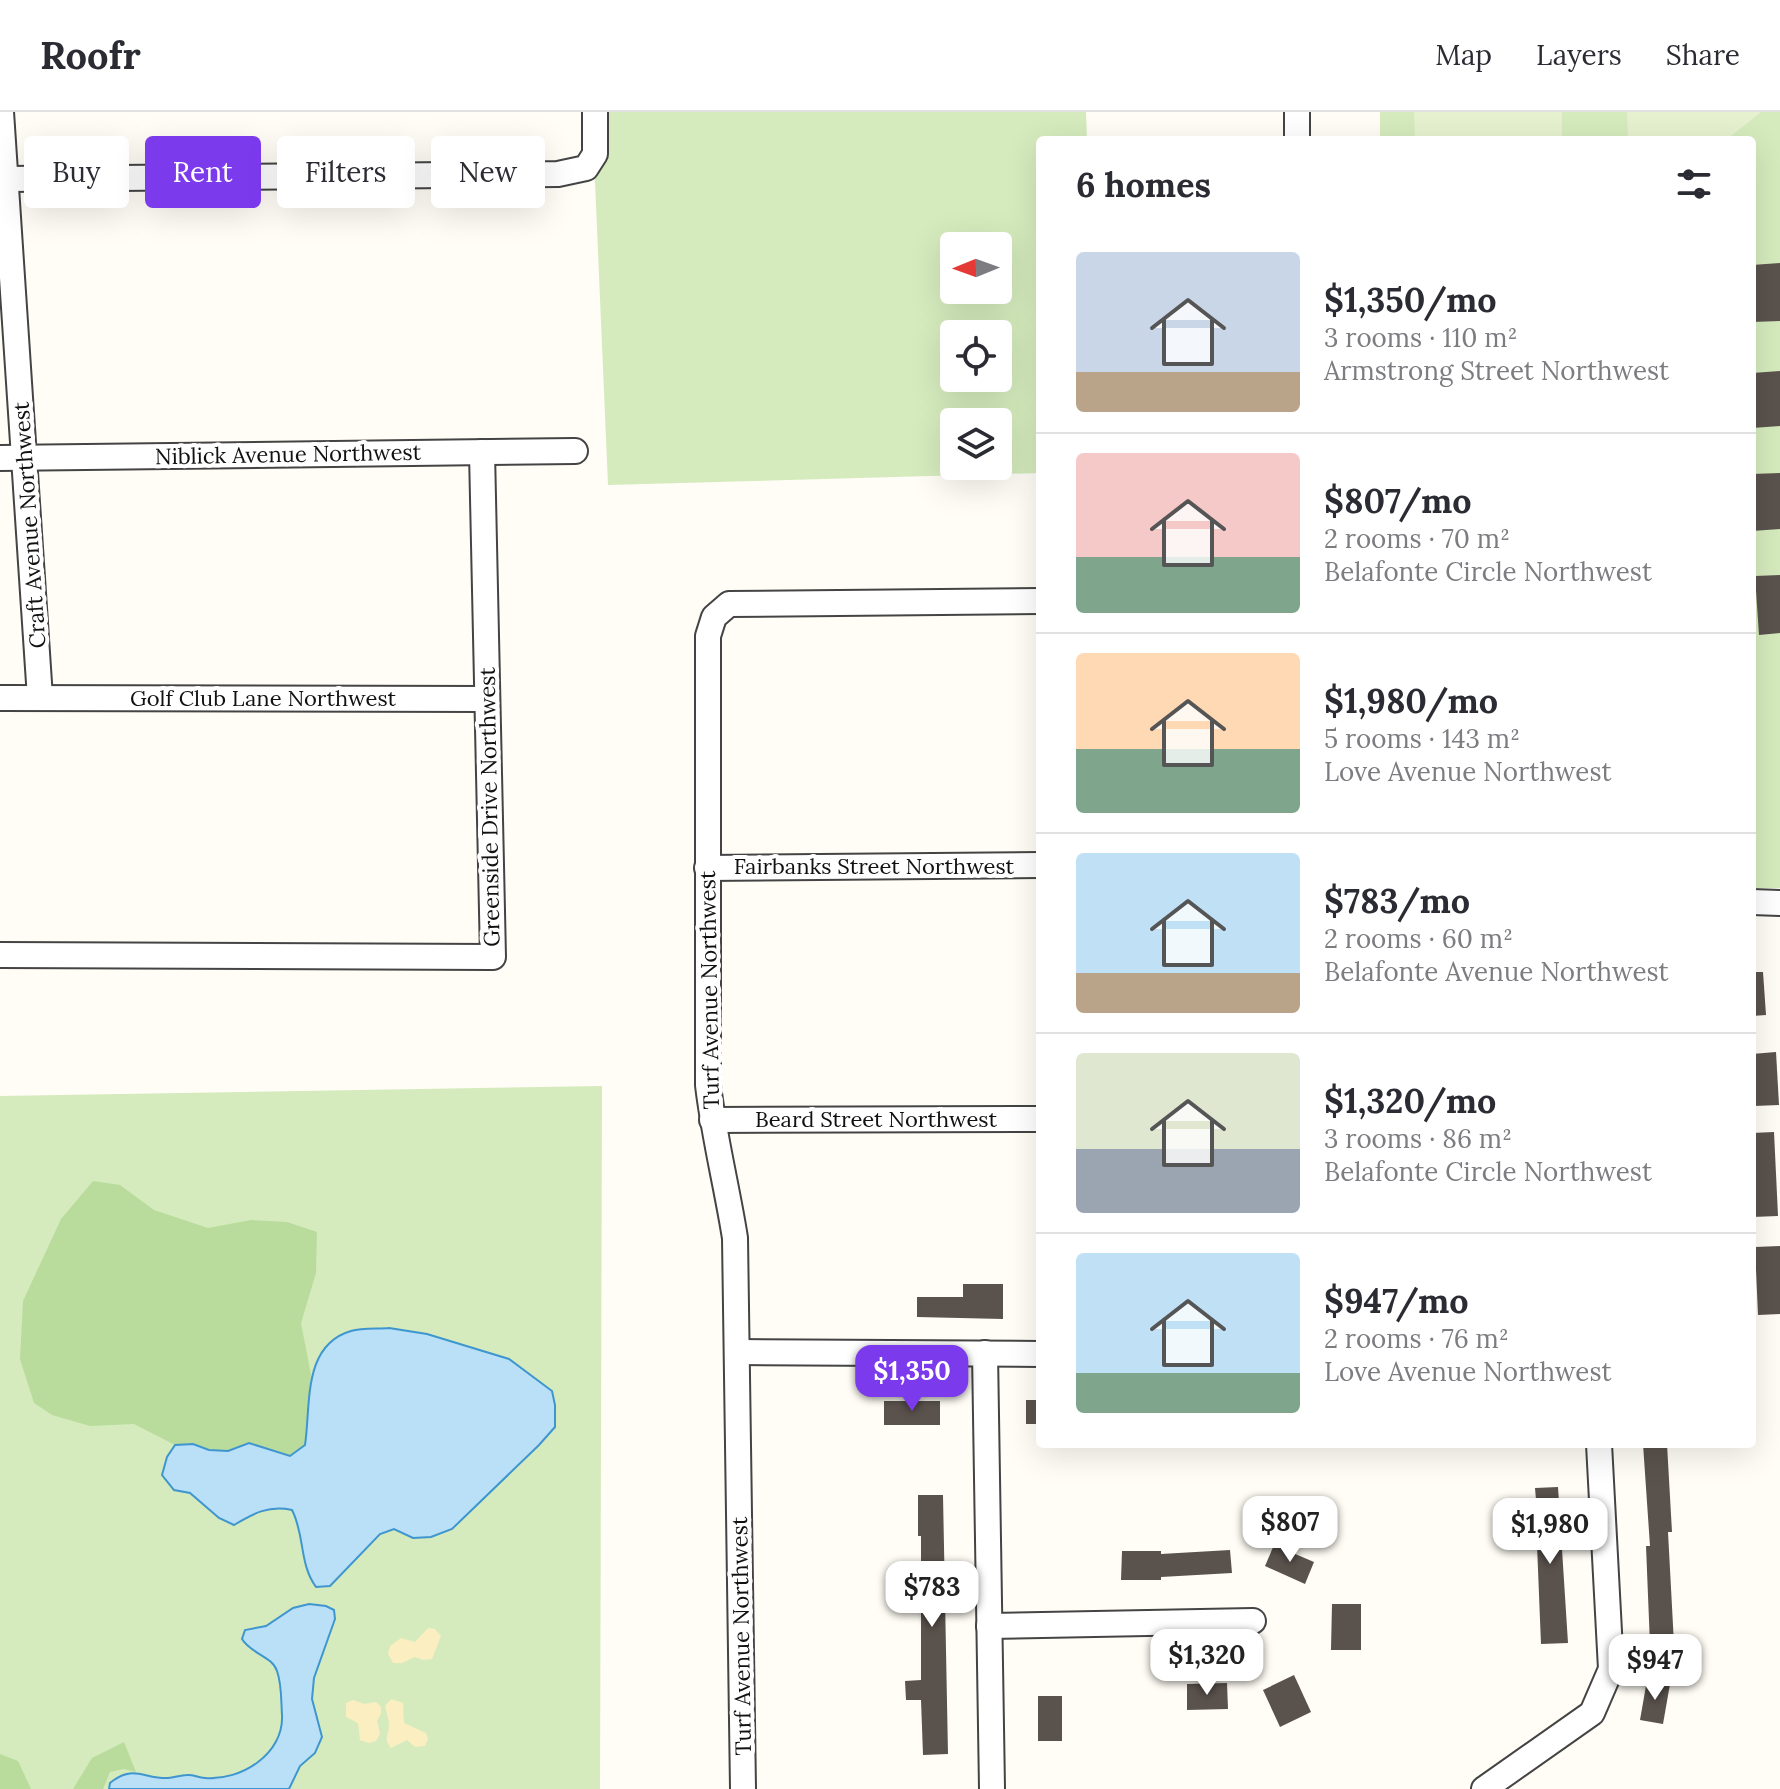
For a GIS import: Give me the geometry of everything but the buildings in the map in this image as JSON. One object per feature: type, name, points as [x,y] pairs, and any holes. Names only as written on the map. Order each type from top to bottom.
[{"type":"street","name":"Craft Avenue Northwest","points":[[1,112],[40,698]]},
{"type":"street","points":[[6,179],[558,174],[586,168],[595,154],[595,112]]},
{"type":"street","points":[[1297,112],[1297,136]]},
{"type":"street","name":"Niblick Avenue Northwest","points":[[0,458],[575,451]]},
{"type":"street","name":"Greenside Drive Northwest","points":[[0,955],[493,957],[482,452]]},
{"type":"street","name":"Turf Avenue Northwest","points":[[743,1789],[735,1238],[708,1085],[708,636],[714,617],[729,604],[1036,601]]},
{"type":"street","points":[[0,698],[40,698]]},
{"type":"street","name":"Golf Club Lane Northwest","points":[[40,698],[487,699]]},
{"type":"street","name":"Fairbanks Street Northwest","points":[[707,868],[1036,865]]},
{"type":"street","points":[[1756,902],[1780,903]]},
{"type":"street","name":"Beard Street Northwest","points":[[712,1120],[1036,1119]]},
{"type":"street","points":[[738,1352],[1036,1354]]},
{"type":"street","points":[[985,1353],[992,1789]]},
{"type":"street","points":[[1484,1789],[1592,1713],[1611,1669],[1599,1448]]},
{"type":"street","points":[[989,1626],[1253,1621]]},
{"type":"green space","points":[[592,112],[1086,112],[1087,136],[1036,136],[1036,473],[1012,474],[1012,408],[940,408],[940,476],[608,485]]},
{"type":"green space","points":[[1380,112],[1780,112],[1780,888],[1756,888],[1756,136],[1380,136]]},
{"type":"green space","points":[[1414,112],[1562,112],[1562,136],[1415,136]]},
{"type":"green space","points":[[1627,112],[1761,112],[1731,136],[1628,136]]},
{"type":"green space","points":[[602,1086],[600,1789],[0,1789],[0,1096]]},
{"type":"green space","points":[[93,1181],[120,1185],[154,1210],[208,1228],[251,1220],[287,1222],[317,1232],[316,1273],[301,1323],[311,1375],[305,1446],[290,1456],[249,1443],[228,1451],[209,1450],[193,1444],[175,1445],[134,1424],[90,1426],[52,1415],[34,1403],[20,1359],[23,1301],[61,1219]]},
{"type":"green space","points":[[124,1742],[136,1772],[124,1769],[110,1772],[103,1789],[73,1789],[92,1758]]},
{"type":"green space","points":[[0,1754],[18,1761],[31,1789],[0,1789]]},
{"type":"sand","points":[[428,1628],[435,1629],[441,1636],[432,1659],[415,1657],[393,1663],[388,1654],[390,1646],[401,1638],[415,1642]]},
{"type":"sand","points":[[391,1699],[403,1703],[404,1723],[426,1733],[428,1739],[425,1746],[415,1747],[407,1740],[391,1748],[387,1739],[389,1725],[385,1706]]},
{"type":"sand","points":[[353,1700],[364,1704],[376,1702],[381,1707],[377,1721],[380,1734],[376,1741],[369,1743],[360,1740],[358,1723],[346,1717],[346,1703]]},
{"type":"water","points":[[389,1328],[427,1334],[509,1359],[552,1391],[555,1427],[452,1529],[431,1537],[413,1538],[394,1529],[380,1534],[330,1586],[316,1587],[307,1569],[292,1510],[262,1511],[234,1525],[219,1518],[190,1493],[174,1490],[162,1475],[167,1457],[175,1445],[193,1444],[209,1450],[228,1451],[249,1443],[290,1456],[305,1445],[312,1379],[324,1349],[335,1338],[351,1331]]},
{"type":"water","points":[[309,1604],[334,1610],[335,1619],[314,1678],[312,1699],[322,1737],[315,1753],[300,1766],[289,1789],[109,1789],[110,1783],[118,1777],[132,1773],[160,1778],[189,1775],[219,1778],[246,1770],[268,1753],[281,1729],[279,1676],[271,1662],[242,1639],[245,1630],[266,1626],[293,1608]]}]
